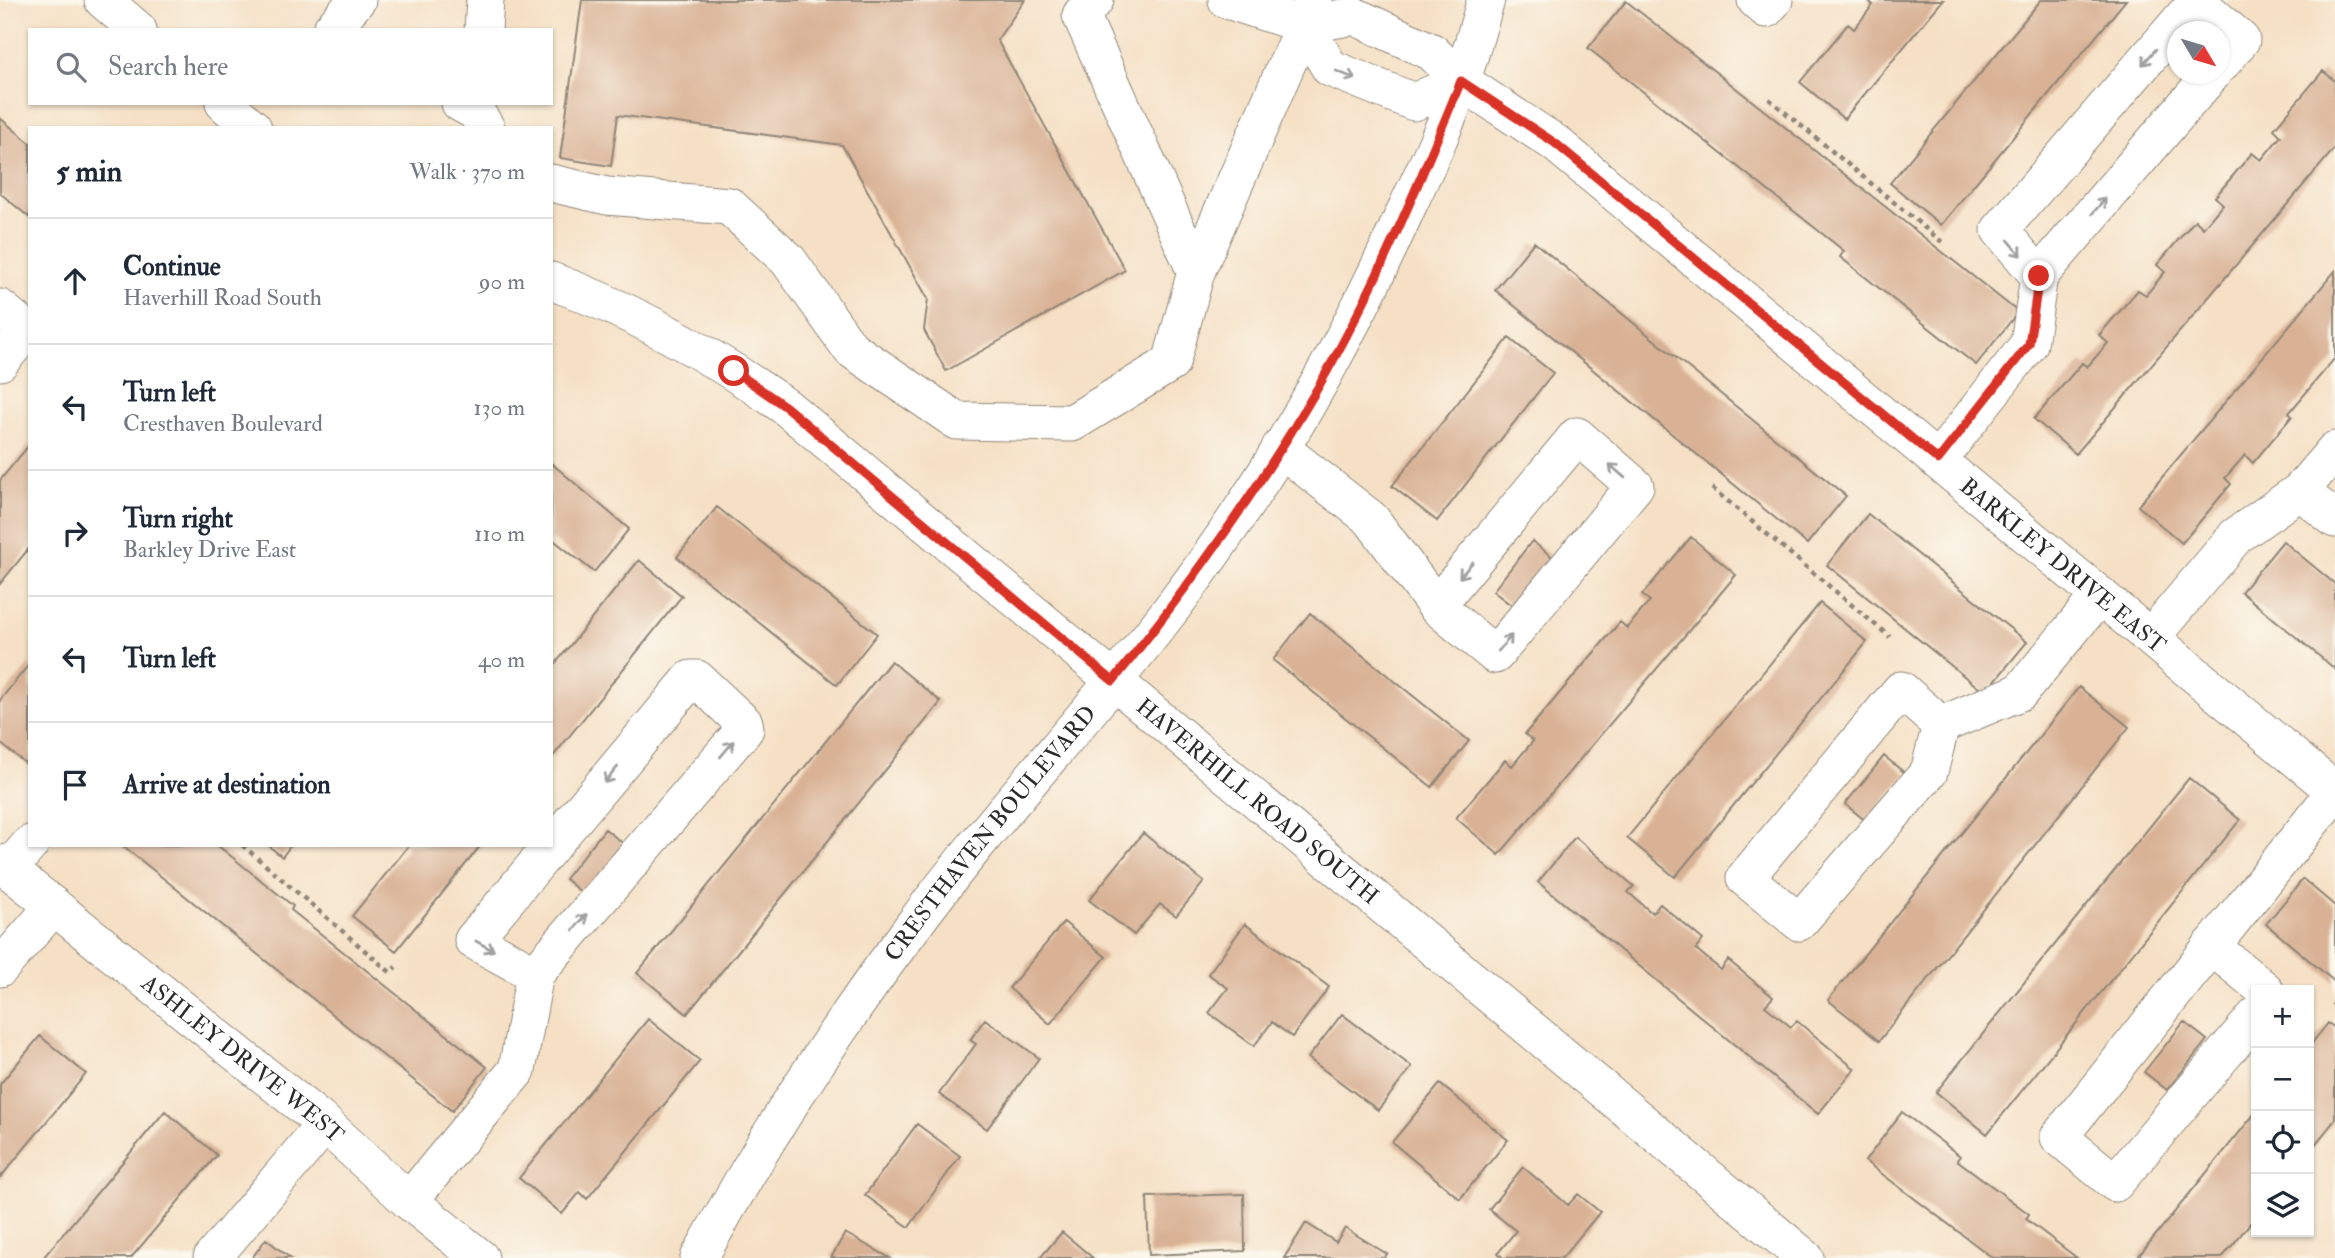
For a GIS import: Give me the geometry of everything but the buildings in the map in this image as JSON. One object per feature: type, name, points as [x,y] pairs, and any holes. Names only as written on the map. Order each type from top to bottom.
[{"type":"street","points":[[103,0],[136,28]]},
{"type":"street","points":[[333,28],[357,0]]},
{"type":"street","points":[[483,28],[485,0]]},
{"type":"street","points":[[1095,0],[1081,15],[1196,272]]},
{"type":"street","points":[[1227,0],[1309,12]]},
{"type":"street","name":"CRESTHAVEN BOULEVARD","points":[[699,1258],[737,1187],[813,1067],[910,929],[1176,602],[1250,497],[1318,388],[1378,274],[1461,81],[1486,0]]},
{"type":"street","points":[[1756,0],[1766,9],[1774,0]]},
{"type":"street","points":[[2180,21],[2197,1],[2220,21]]},
{"type":"street","points":[[553,183],[607,196],[729,206],[788,260],[851,349],[957,421],[1072,423],[1171,363],[1196,272],[1309,12]]},
{"type":"street","points":[[1309,12],[1330,68],[1415,102],[1461,81]]},
{"type":"street","name":"BARKLEY DRIVE EAST","points":[[1309,12],[1354,16],[1432,52],[1461,81],[1555,143],[2335,791]]},
{"type":"street","points":[[2230,30],[2241,40],[2230,53]]},
{"type":"street","points":[[2039,276],[2000,230],[2167,36]]},
{"type":"street","points":[[1938,460],[2029,344],[2039,276],[2203,84]]},
{"type":"street","points":[[226,105],[251,126]]},
{"type":"street","name":"HAVERHILL ROAD SOUTH","points":[[553,282],[597,297],[653,324],[745,378],[786,407],[1805,1258]]},
{"type":"street","points":[[0,308],[27,330],[0,362]]},
{"type":"street","points":[[1280,448],[1371,519],[1436,606],[1495,655],[1635,486],[1577,436],[1436,606]]},
{"type":"street","points":[[2151,637],[2236,536],[2300,491],[2335,450]]},
{"type":"street","points":[[2300,491],[2335,519]]},
{"type":"street","points":[[1941,725],[2020,692],[2100,595]]},
{"type":"street","points":[[409,1201],[517,1070],[535,974],[745,729],[744,723],[697,679],[691,680],[553,845]]},
{"type":"street","points":[[1901,690],[1941,725],[1929,772],[1799,922],[1745,878],[1901,690]]},
{"type":"street","points":[[2251,1022],[2115,1183],[2059,1137],[2335,791]]},
{"type":"street","points":[[535,974],[473,940],[551,847]]},
{"type":"street","name":"ASHLEY DRIVE WEST","points":[[13,859],[54,906],[325,1124],[409,1201],[480,1258]]},
{"type":"street","points":[[0,968],[54,906]]},
{"type":"street","points":[[2211,946],[2259,985]]},
{"type":"street","points":[[212,1258],[325,1124]]},
{"type":"path","points":[[1769,99],[1942,242]]},
{"type":"path","points":[[1712,488],[1890,637]]},
{"type":"path","points":[[244,847],[390,972],[396,967]]},
{"type":"route","points":[[734,371],[786,407],[1113,681],[1176,602],[1250,497],[1318,388],[1378,274],[1461,81],[1555,143],[1938,460],[2029,344],[2039,276]]}]
